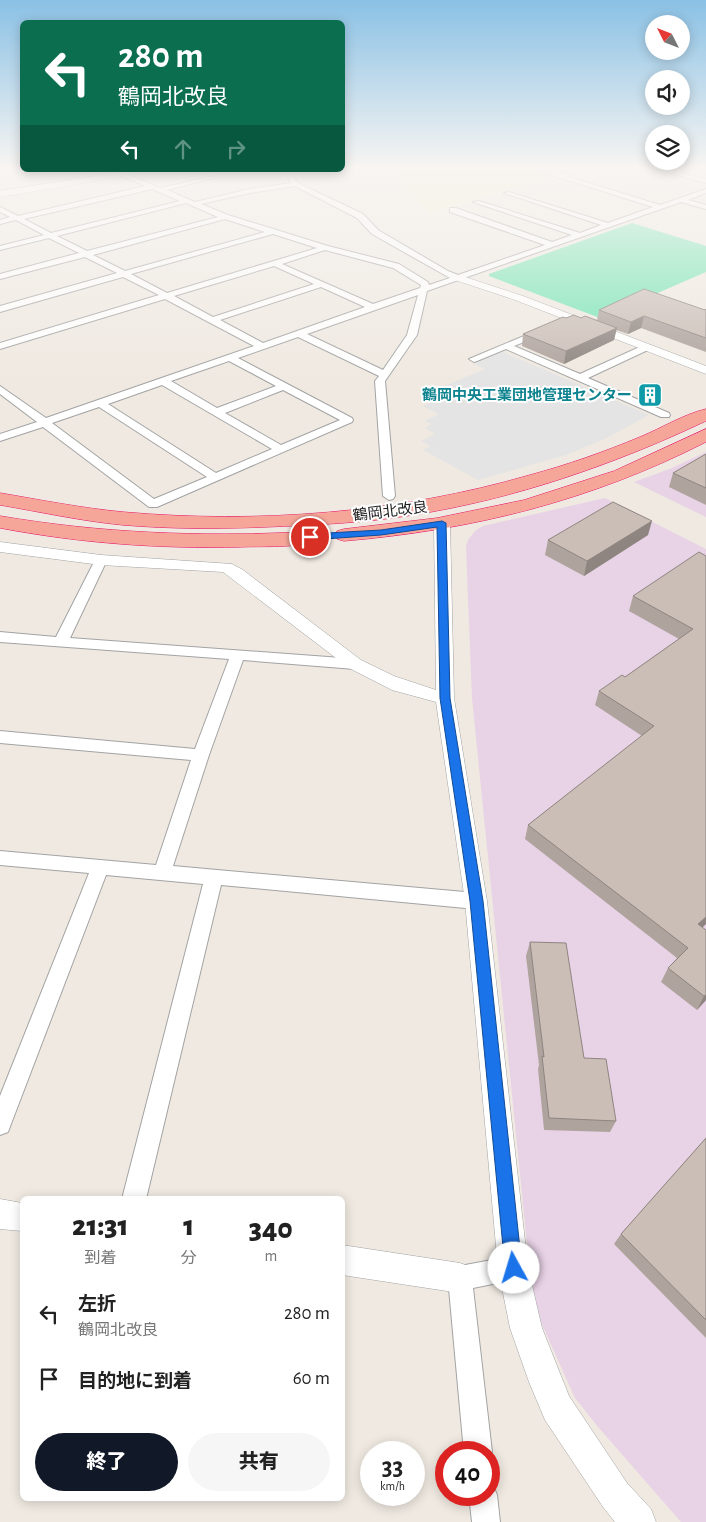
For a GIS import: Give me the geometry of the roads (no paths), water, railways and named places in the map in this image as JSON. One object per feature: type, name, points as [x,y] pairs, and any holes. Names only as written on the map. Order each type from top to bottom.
[{"type":"highway","name":"鶴岡北改良","points":[[0,499],[79,513],[160,520],[273,521],[376,514],[434,506],[559,474],[669,432],[706,414]]},
{"type":"highway","name":"鶴岡北改良","points":[[0,522],[64,533],[148,541],[231,542],[381,532],[442,523],[514,509],[641,466],[706,435]]},
{"type":"street","points":[[0,248],[39,238]]},
{"type":"street","points":[[57,238],[262,346]]},
{"type":"street","points":[[0,276],[146,238]]},
{"type":"street","points":[[0,309],[251,238]]},
{"type":"street","points":[[292,238],[396,266],[425,284],[412,335],[380,381],[388,496]]},
{"type":"street","points":[[385,238],[445,273],[519,298],[706,370]]},
{"type":"street","points":[[533,238],[553,245]]},
{"type":"street","points":[[0,438],[425,288],[573,238]]},
{"type":"street","points":[[0,346],[325,248]]},
{"type":"street","points":[[274,263],[372,307]]},
{"type":"street","points":[[212,320],[322,284]]},
{"type":"street","points":[[474,359],[572,318]]},
{"type":"street","points":[[298,333],[385,375]]},
{"type":"street","points":[[506,346],[665,415]]},
{"type":"street","points":[[580,378],[647,347]]},
{"type":"street","points":[[0,389],[153,504],[348,420],[229,357]]},
{"type":"street","points":[[163,380],[280,449]]},
{"type":"street","points":[[217,412],[284,386]]},
{"type":"street","points":[[100,402],[215,477]]},
{"type":"street","points":[[442,523],[445,698],[476,901],[514,1268],[526,1328],[545,1382],[557,1408],[615,1495],[638,1522]]},
{"type":"street","points":[[0,547],[101,560],[226,567],[237,573],[355,664],[375,676],[407,690],[445,698]]},
{"type":"street","points":[[61,642],[101,560]]},
{"type":"street","points":[[0,637],[355,664]]},
{"type":"street","points":[[162,873],[201,755],[238,655]]},
{"type":"street","points":[[0,737],[201,755]]},
{"type":"street","points":[[0,858],[476,901]]},
{"type":"street","points":[[0,1124],[100,868]]},
{"type":"street","points":[[135,1196],[214,878]]},
{"type":"street","points":[[345,1260],[460,1278],[514,1268]]},
{"type":"street","points":[[460,1278],[477,1441]]},
{"type":"street","points":[[484,1506],[486,1522]]},
{"type":"place","name":"鶴岡中央工業団地管理センター","points":[[650,395]]}]
